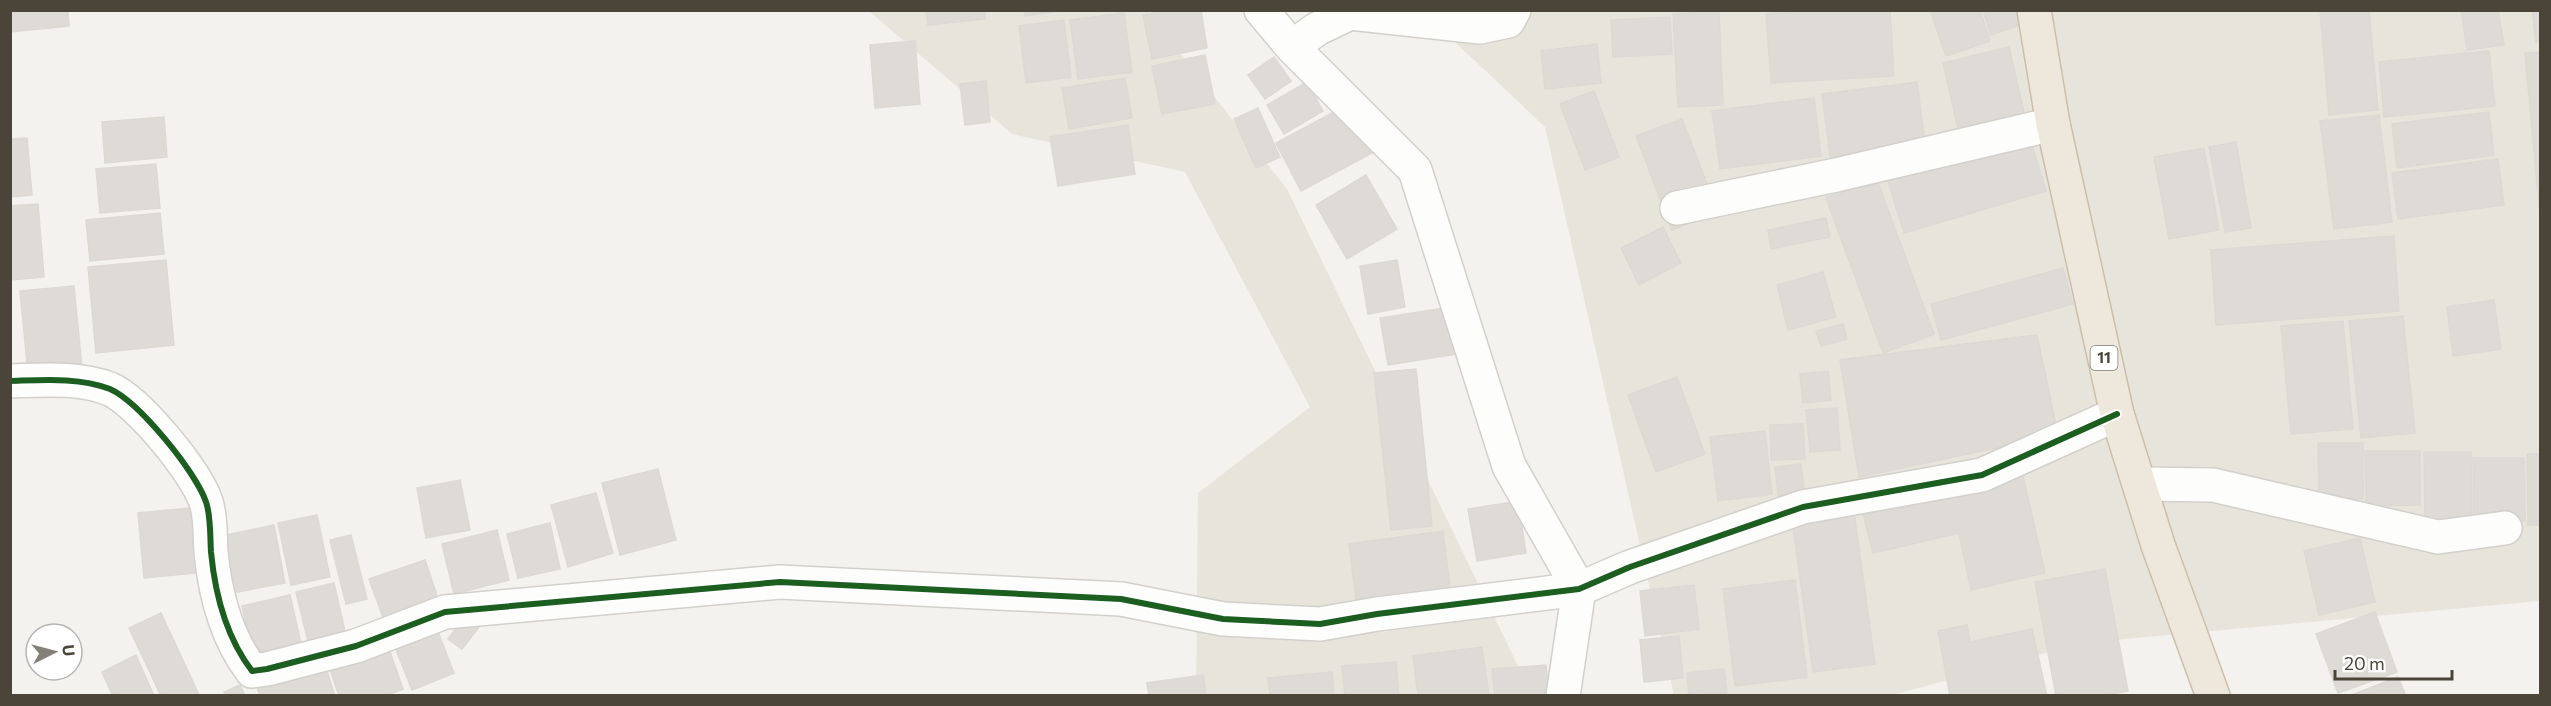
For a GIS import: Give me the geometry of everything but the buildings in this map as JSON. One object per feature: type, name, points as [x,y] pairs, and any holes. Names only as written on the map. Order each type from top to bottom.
[{"type":"highway","name":"11","points":[[2034,10],[2053,124],[2116,414],[2158,545],[2213,696]]},
{"type":"street","points":[[1261,10],[1292,47],[1415,170],[1509,466],[1579,589],[1563,696]]},
{"type":"street","points":[[1292,47],[1317,29],[1350,13],[1480,27],[1508,21],[1514,10]]},
{"type":"street","points":[[1677,208],[1836,175],[2053,124]]},
{"type":"street","points":[[10,381],[78,381],[111,390],[138,410],[187,465],[207,503],[212,559],[222,613],[238,654],[252,671],[356,646],[445,612],[780,582],[1121,599],[1224,619],[1320,624],[1377,614],[1579,589],[1630,567],[1803,507],[1982,476],[2116,414]]},
{"type":"street","points":[[2139,483],[2212,485],[2438,537],[2505,528]]},
{"type":"shaded area","points":[[869,11],[1147,11],[1287,189],[1532,695],[1196,695],[1198,493],[1310,407],[1185,172],[1012,134]]},
{"type":"shaded area","points":[[1422,11],[2540,11],[2540,601],[2082,643],[1893,695],[1674,695],[1545,127]]},
{"type":"cycle path","points":[[10,381],[73,381],[110,389],[136,408],[165,439],[191,474],[206,502],[210,520],[213,568],[223,614],[235,644],[252,671],[356,646],[445,612],[780,582],[1121,599],[1223,619],[1320,624],[1377,614],[1579,589],[1630,567],[1803,507],[1982,475],[2117,414]]}]
